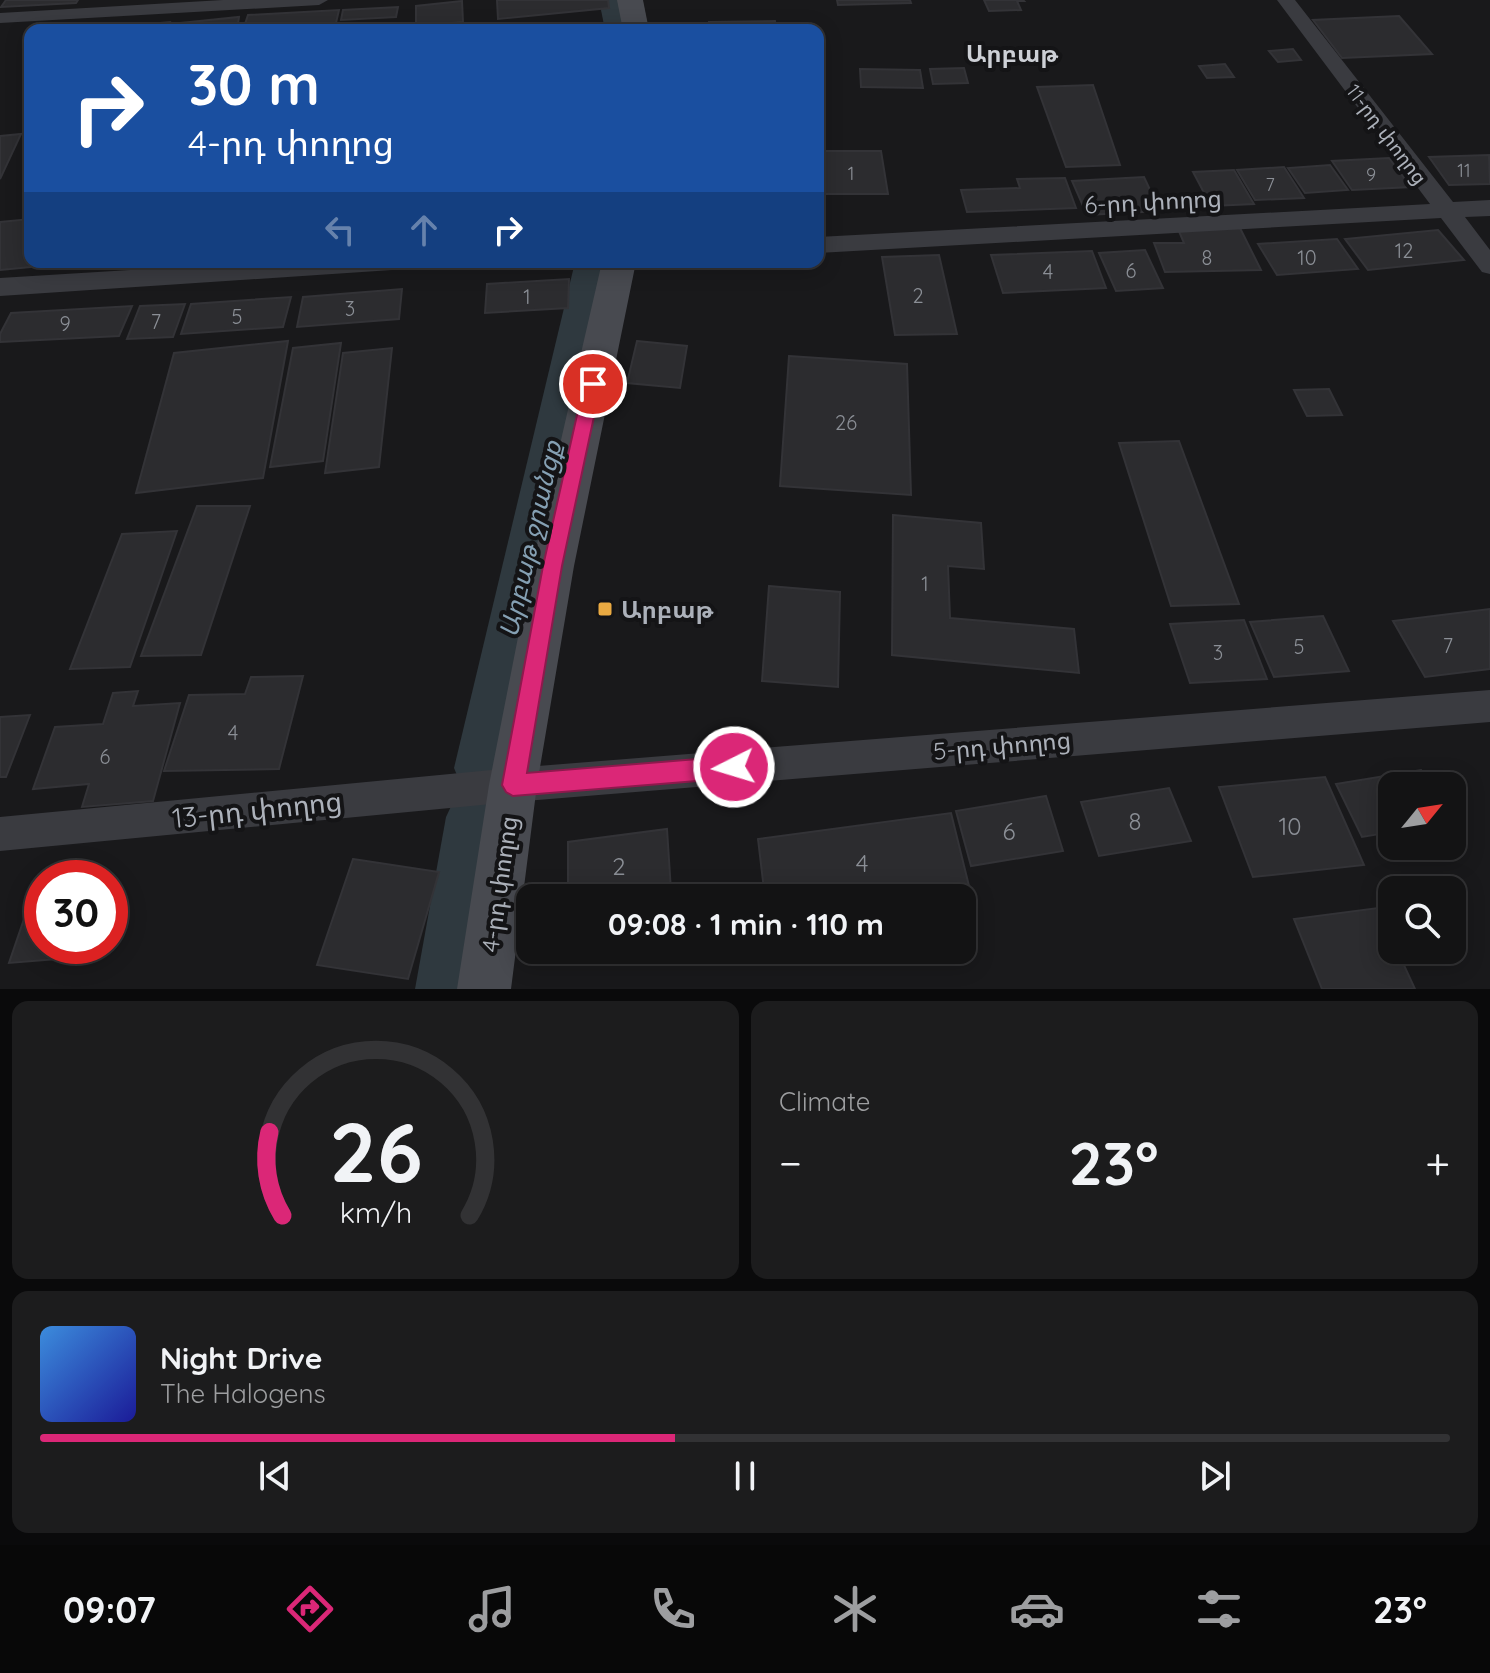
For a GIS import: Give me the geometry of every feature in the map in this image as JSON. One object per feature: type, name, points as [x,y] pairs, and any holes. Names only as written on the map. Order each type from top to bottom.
[{"type":"main road","points":[[630,0],[635,24]]},
{"type":"main road","name":"4-րդ փողոց","points":[[484,989],[513,785],[553,566],[618,268]]},
{"type":"street","points":[[0,18],[319,0]]},
{"type":"street","name":"11-րդ փողոց","points":[[1286,0],[1490,266]]},
{"type":"street","name":"6-րդ փողոց","points":[[824,245],[1490,208]]},
{"type":"street","points":[[0,287],[298,268]]},
{"type":"street","name":"5-րդ փողոց","points":[[513,785],[1490,706]]},
{"type":"street","name":"13-րդ փողոց","points":[[0,834],[513,785]]},
{"type":"building","points":[[6,0],[78,0],[76,3],[1,7]]},
{"type":"building","points":[[497,0],[608,0],[609,8],[498,19]]},
{"type":"building","points":[[837,0],[910,0],[911,3],[838,5]]},
{"type":"building","points":[[984,0],[1024,1],[1017,1],[1021,10],[989,11]]},
{"type":"building","points":[[462,1],[463,22],[416,24],[416,6]]},
{"type":"building","points":[[398,7],[396,17],[341,20],[343,10]]},
{"type":"building","points":[[339,10],[336,24],[245,24],[248,15]]},
{"type":"building","points":[[1399,16],[1432,54],[1342,58],[1313,20]]},
{"type":"building","points":[[239,17],[238,24],[171,24]]},
{"type":"building","points":[[775,21],[775,24],[709,24]]},
{"type":"building","points":[[1293,49],[1301,60],[1278,62],[1269,51]]},
{"type":"building","points":[[1225,64],[1234,77],[1207,78],[1199,66]]},
{"type":"building","points":[[964,68],[968,83],[933,84],[930,69]]},
{"type":"building","points":[[860,69],[920,70],[923,88],[861,87]]},
{"type":"building","points":[[1093,85],[1120,165],[1066,167],[1037,87]]},
{"type":"building","points":[[21,134],[0,179],[0,136]]},
{"type":"building","points":[[824,151],[881,151],[888,194],[824,194]]},
{"type":"building","points":[[1489,155],[1490,184],[1449,185],[1429,157]]},
{"type":"building","points":[[1389,158],[1411,187],[1352,190],[1332,161]]},
{"type":"building","points":[[1330,165],[1348,190],[1305,193],[1288,168]]},
{"type":"building","points":[[1284,167],[1304,198],[1255,200],[1237,170]]},
{"type":"building","points":[[1234,170],[1254,204],[1211,206],[1193,172]]},
{"type":"building","points":[[1144,177],[1160,211],[1087,215],[1072,181]]},
{"type":"building","points":[[1065,178],[1076,208],[967,212],[961,190],[1020,188],[1017,179]]},
{"type":"building","points":[[24,220],[24,268],[0,270],[0,222]]},
{"type":"building","points":[[1240,228],[1261,270],[1165,272],[1154,243],[1184,243],[1178,229]]},
{"type":"building","points":[[1438,230],[1464,260],[1368,270],[1345,239]]},
{"type":"building","points":[[1337,239],[1358,269],[1277,275],[1258,244]]},
{"type":"building","points":[[1145,250],[1163,288],[1116,291],[1099,253]]},
{"type":"building","points":[[1092,251],[1106,288],[1003,293],[991,255]]},
{"type":"building","points":[[939,255],[957,334],[895,335],[882,257]]},
{"type":"building","points":[[569,279],[568,308],[485,313],[487,284]]},
{"type":"building","points":[[402,289],[399,319],[297,327],[303,297]]},
{"type":"building","points":[[291,297],[283,327],[181,334],[191,304]]},
{"type":"building","points":[[185,304],[173,337],[127,339],[140,306]]},
{"type":"building","points":[[132,306],[119,336],[0,342],[0,334],[11,313]]},
{"type":"building","points":[[288,341],[263,478],[136,493],[174,353]]},
{"type":"building","points":[[637,341],[687,346],[680,388],[627,383]]},
{"type":"building","points":[[341,343],[323,461],[270,467],[293,348]]},
{"type":"building","points":[[392,348],[379,467],[325,473],[343,353]]},
{"type":"building","points":[[789,356],[907,364],[911,495],[780,486]]},
{"type":"building","points":[[1329,389],[1342,415],[1307,416],[1294,390]]},
{"type":"building","points":[[1179,441],[1239,604],[1171,606],[1119,443]]},
{"type":"building","points":[[197,506],[250,506],[201,655],[141,656]]},
{"type":"building","points":[[893,515],[981,523],[984,569],[948,566],[950,618],[1074,629],[1079,673],[892,655]]},
{"type":"building","points":[[177,531],[130,667],[70,669],[122,534]]},
{"type":"building","points":[[769,586],[840,592],[838,687],[762,681]]},
{"type":"building","points":[[1490,609],[1490,669],[1425,677],[1393,621]]},
{"type":"building","points":[[1323,616],[1349,671],[1274,677],[1250,622]]},
{"type":"building","points":[[1244,620],[1267,679],[1190,683],[1170,624]]},
{"type":"building","points":[[303,676],[279,769],[164,771],[189,695],[245,694],[251,677]]},
{"type":"building","points":[[138,691],[133,706],[180,703],[153,801],[82,807],[89,784],[33,789],[55,727],[103,724],[113,693]]},
{"type":"building","points":[[30,715],[6,777],[0,777],[0,717]]},
{"type":"building","points":[[1325,777],[1364,865],[1253,877],[1219,787]]},
{"type":"building","points":[[1378,777],[1378,834],[1362,837],[1336,784]]},
{"type":"building","points":[[1169,788],[1191,841],[1099,856],[1081,802]]},
{"type":"building","points":[[1046,796],[1063,851],[971,866],[956,811]]},
{"type":"building","points":[[951,813],[969,884],[763,884],[758,839]]},
{"type":"building","points":[[667,829],[671,884],[568,884],[568,842]]},
{"type":"building","points":[[353,859],[439,872],[408,979],[317,965]]},
{"type":"building","points":[[1378,908],[1378,964],[1403,964],[1415,989],[1322,989],[1294,919]]},
{"type":"building","points":[[24,919],[24,962],[9,963]]},
{"type":"waterway","name":"Արբաթ ջրանցք","points":[[612,0],[617,24]]},
{"type":"waterway","name":"Արբաթ ջրանցք","points":[[478,768],[591,268]]},
{"type":"waterway","name":"Արբաթ ջրանցք","points":[[442,989],[471,817]]},
{"type":"place","name":"Արբաթ","points":[[605,609]]},
{"type":"district","name":"Արբաթ","points":[[1012,53]]},
{"type":"route","points":[[593,384],[553,566],[513,785],[734,767]]}]
